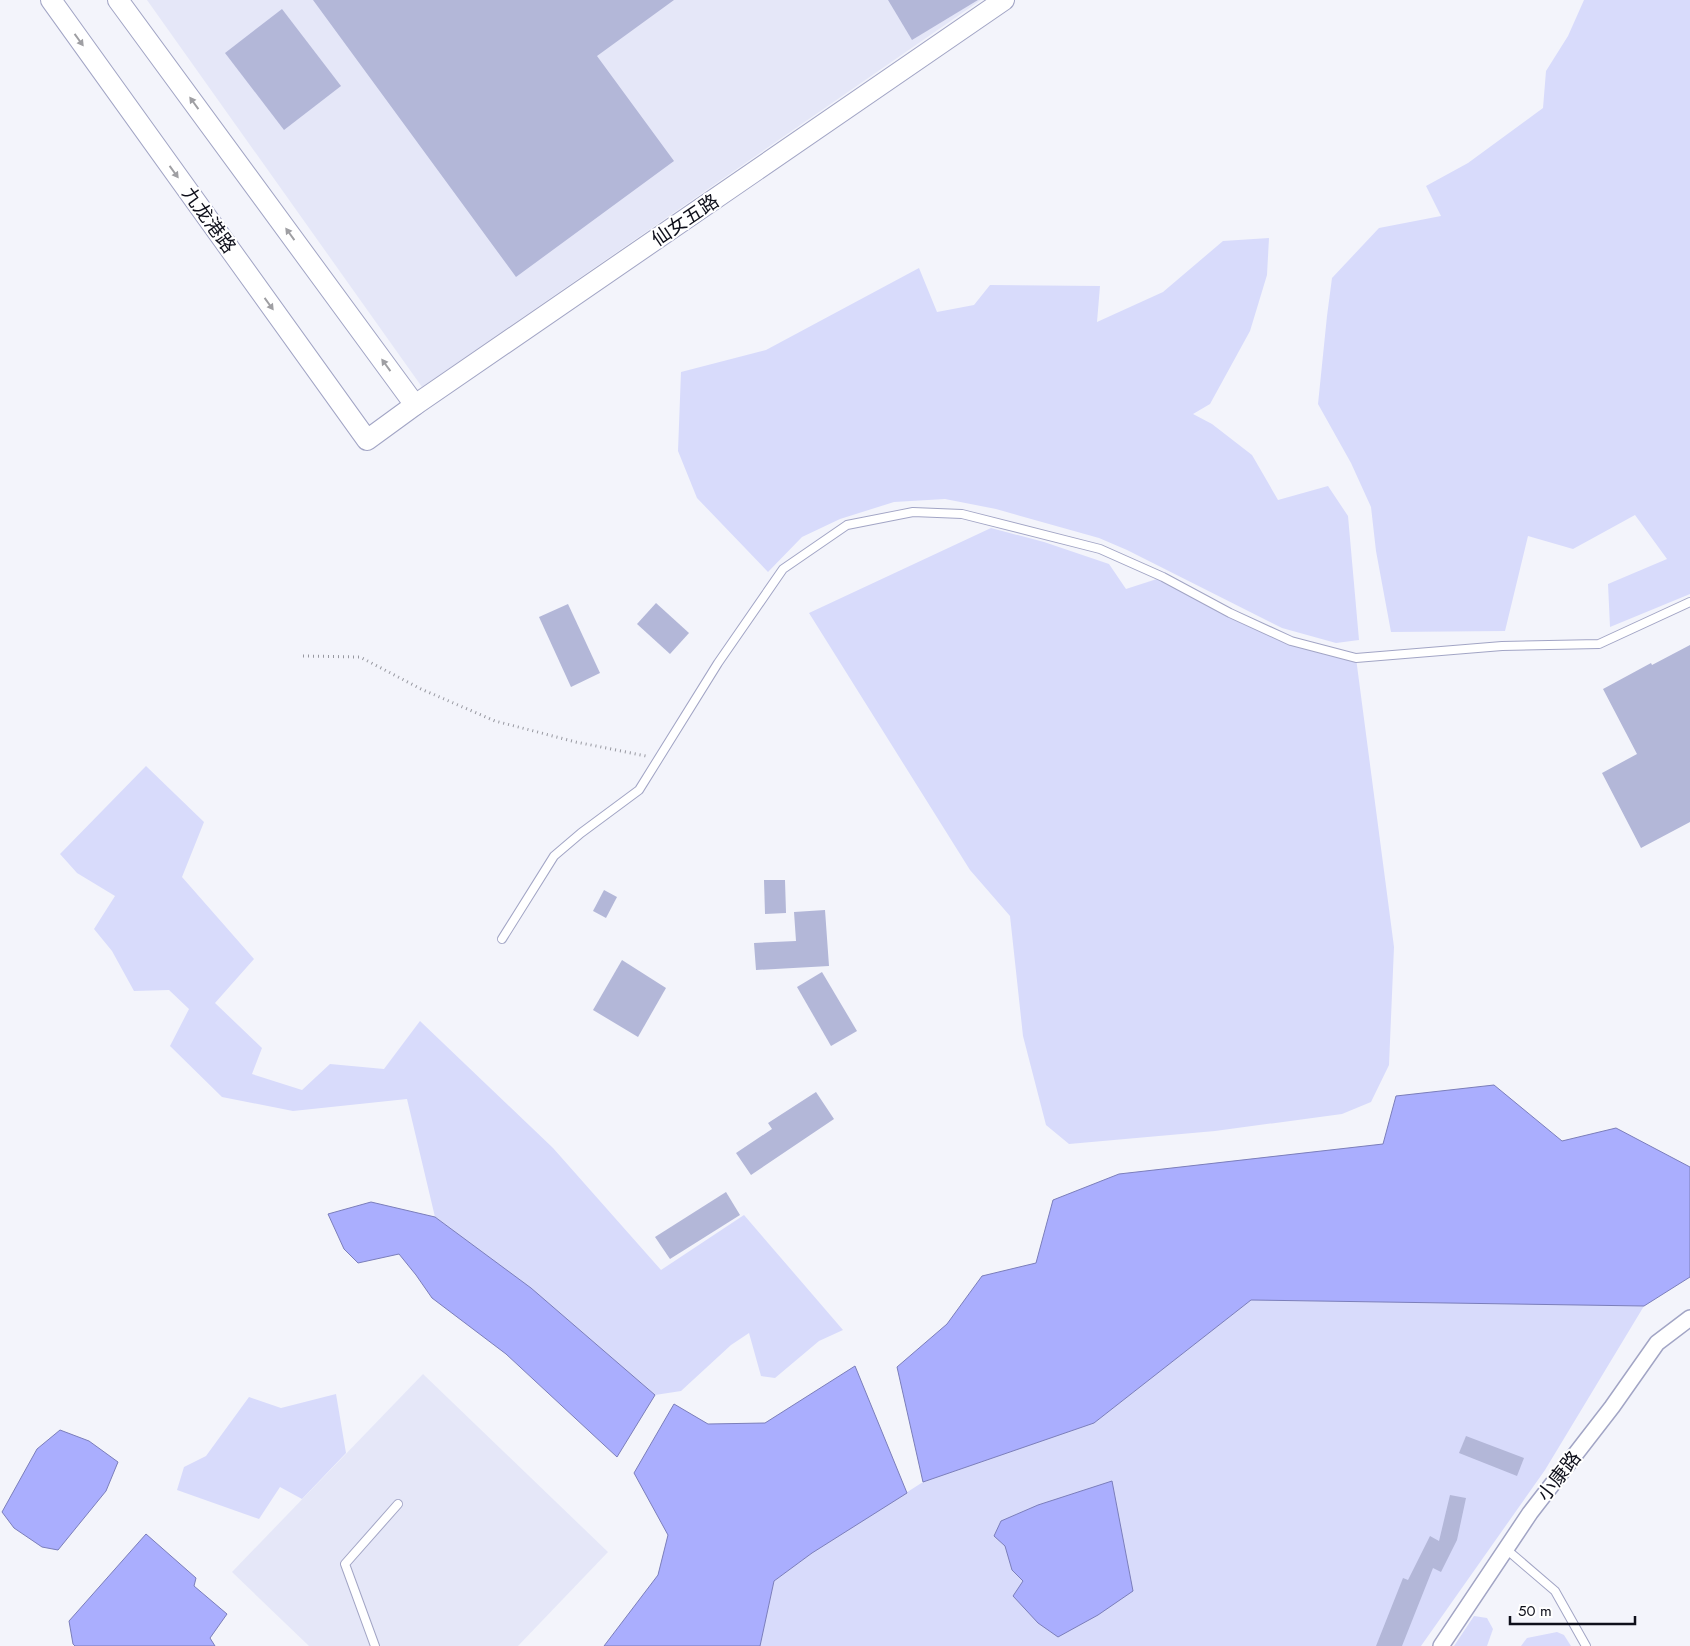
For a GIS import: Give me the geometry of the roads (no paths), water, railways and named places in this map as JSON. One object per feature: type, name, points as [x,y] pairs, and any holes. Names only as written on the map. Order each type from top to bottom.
[{"type":"street","name":"九龙港路","points":[[51,0],[364,435]]},
{"type":"street","points":[[118,0],[412,401]]},
{"type":"street","name":"仙女五路","points":[[364,435],[986,0]]},
{"type":"street","name":"仙女五路","points":[[412,401],[1004,0]]},
{"type":"street","name":"小康路","points":[[1441,1646],[1530,1513],[1612,1407],[1657,1343],[1690,1318]]},
{"type":"lane","points":[[502,939],[554,856],[581,833],[639,790],[718,663],[782,569],[847,525],[913,512],[962,514],[1100,549],[1163,577],[1230,613],[1291,641],[1356,658],[1502,646],[1598,644],[1690,602]]},
{"type":"lane","points":[[375,1646],[345,1564],[398,1504]]},
{"type":"lane","points":[[1506,1549],[1555,1591],[1586,1646]]},
{"type":"water","points":[[1494,1085],[1562,1141],[1616,1128],[1690,1167],[1690,1277],[1644,1306],[1251,1300],[1094,1423],[923,1482],[897,1367],[947,1324],[982,1276],[1036,1263],[1053,1200],[1119,1174],[1383,1144],[1396,1096]]},
{"type":"water","points":[[371,1202],[435,1217],[531,1288],[655,1395],[617,1457],[506,1354],[432,1298],[399,1254],[358,1263],[344,1249],[328,1214]]},
{"type":"water","points":[[855,1366],[907,1493],[812,1553],[774,1581],[760,1646],[604,1646],[658,1575],[668,1535],[634,1473],[674,1404],[708,1424],[765,1423]]},
{"type":"water","points":[[60,1430],[89,1441],[118,1462],[106,1491],[58,1550],[42,1547],[14,1528],[2,1512],[37,1449]]},
{"type":"water","points":[[1112,1481],[1133,1591],[1098,1615],[1058,1637],[1038,1623],[1013,1596],[1023,1581],[1012,1570],[1005,1546],[994,1536],[1001,1521],[1038,1505]]},
{"type":"water","points":[[146,1534],[196,1578],[194,1586],[227,1614],[210,1638],[215,1646],[75,1646],[69,1621]]}]
